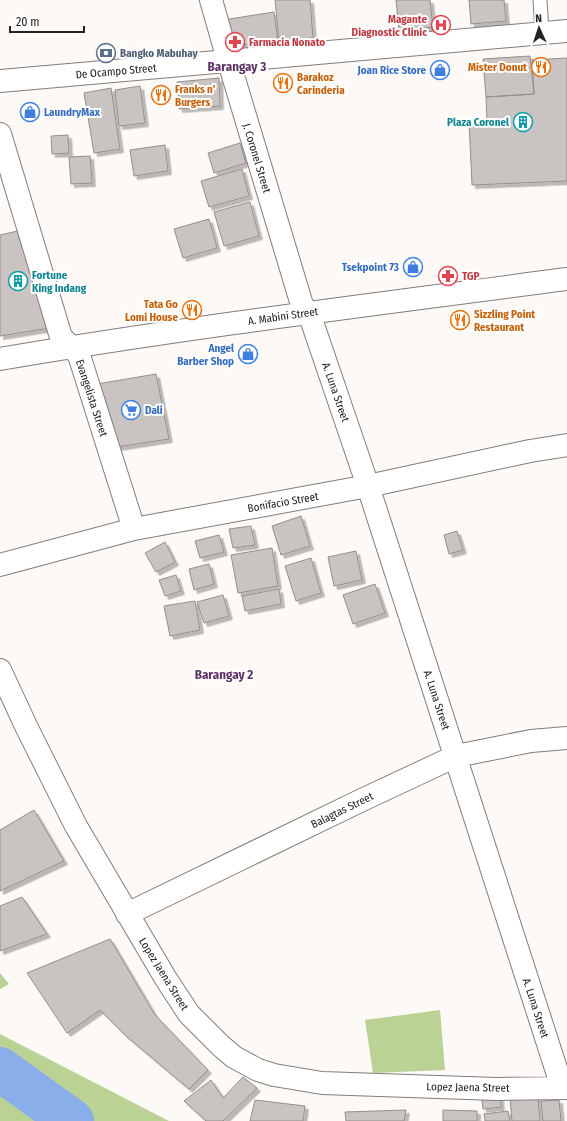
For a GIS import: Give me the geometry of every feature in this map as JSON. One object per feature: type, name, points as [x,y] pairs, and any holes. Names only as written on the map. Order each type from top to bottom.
[{"type":"street","name":"J. Coronel Street","points":[[211,0],[228,62],[302,305],[309,313]]},
{"type":"street","name":"De Ocampo Street","points":[[0,81],[567,31]]},
{"type":"street","name":"Evangelista Street","points":[[0,134],[62,337],[79,355],[134,529]]},
{"type":"street","name":"A. Mabini Street","points":[[0,359],[71,347],[309,313],[567,279]]},
{"type":"street","name":"A. Luna Street","points":[[309,313],[368,486],[564,1088]]},
{"type":"street","name":"Bonifacio Street","points":[[0,565],[134,529],[368,486],[530,451],[567,445]]},
{"type":"street","name":"Lopez Jaena Street","points":[[0,670],[76,826],[166,980],[189,1014],[234,1057],[251,1067],[274,1075],[322,1083],[496,1088],[564,1088]]},
{"type":"street","name":"Balagtas Street","points":[[127,914],[355,803],[456,756],[531,742],[567,738]]},
{"type":"lane","points":[[540,0],[542,32]]},
{"type":"green space","points":[[0,973],[9,984],[0,989]]},
{"type":"green space","points":[[440,1010],[445,1070],[373,1073],[365,1020]]},
{"type":"green space","points":[[0,1034],[169,1121],[0,1121]]},
{"type":"building","points":[[275,0],[310,0],[313,38],[279,41]]},
{"type":"building","points":[[396,0],[430,0],[433,27],[399,31]]},
{"type":"building","points":[[469,0],[504,0],[506,21],[471,24]]},
{"type":"building","points":[[274,12],[278,42],[227,46],[223,20]]},
{"type":"building","points":[[530,56],[534,94],[486,97],[483,59]]},
{"type":"building","name":"Plaza Coronel","points":[[567,58],[567,181],[472,185],[469,122],[487,122],[486,97],[534,94],[532,60]]},
{"type":"building","points":[[219,78],[220,106],[179,109],[177,82]]},
{"type":"building","points":[[140,86],[145,123],[119,126],[115,90]]},
{"type":"building","points":[[111,88],[120,149],[94,153],[84,93]]},
{"type":"building","points":[[68,135],[69,153],[52,154],[51,136]]},
{"type":"building","points":[[240,143],[246,163],[214,173],[208,153]]},
{"type":"building","points":[[165,145],[168,171],[134,176],[130,150]]},
{"type":"building","points":[[90,156],[92,183],[71,184],[69,157]]},
{"type":"building","points":[[242,169],[249,196],[209,207],[201,181]]},
{"type":"building","points":[[250,202],[259,236],[224,246],[214,212]]},
{"type":"building","points":[[209,219],[217,248],[183,258],[174,229]]},
{"type":"building","name":"Fortune King Indang","points":[[22,230],[50,328],[0,336],[0,235]]},
{"type":"building","points":[[156,374],[169,439],[117,447],[97,384]]},
{"type":"building","points":[[301,516],[310,546],[281,555],[272,526]]},
{"type":"building","points":[[251,526],[255,545],[233,548],[229,529]]},
{"type":"building","points":[[457,531],[463,550],[449,554],[444,535]]},
{"type":"building","points":[[219,535],[224,552],[200,558],[195,541]]},
{"type":"building","points":[[165,542],[175,562],[156,572],[145,553]]},
{"type":"building","points":[[272,548],[278,586],[238,593],[231,555]]},
{"type":"building","points":[[356,551],[362,580],[334,586],[328,557]]},
{"type":"building","points":[[311,558],[321,593],[296,601],[285,566]]},
{"type":"building","points":[[209,564],[214,584],[194,590],[189,569]]},
{"type":"building","points":[[176,575],[181,591],[165,596],[159,580]]},
{"type":"building","points":[[375,584],[385,613],[353,624],[343,595]]},
{"type":"building","points":[[279,589],[281,604],[245,611],[242,596]]},
{"type":"building","points":[[223,595],[229,616],[204,623],[197,602]]},
{"type":"building","points":[[195,601],[200,630],[170,636],[164,606]]},
{"type":"building","points":[[34,810],[64,861],[0,891],[0,830]]},
{"type":"building","points":[[22,897],[47,934],[0,951],[0,906]]},
{"type":"building","points":[[110,939],[155,1015],[208,1070],[189,1089],[126,1036],[100,1010],[67,1033],[27,973]]},
{"type":"building","points":[[243,1077],[257,1088],[223,1121],[206,1121],[184,1101],[211,1080],[223,1098]]},
{"type":"building","points":[[509,1087],[538,1098],[540,1121],[512,1121]]},
{"type":"building","points":[[499,1088],[501,1107],[483,1109],[481,1090]]},
{"type":"building","points":[[255,1100],[305,1106],[303,1121],[250,1121]]},
{"type":"building","points":[[559,1100],[561,1121],[543,1121],[541,1101]]},
{"type":"building","points":[[406,1110],[404,1121],[346,1121],[345,1112]]},
{"type":"building","points":[[443,1110],[477,1111],[477,1121],[443,1121]]},
{"type":"building","points":[[508,1111],[510,1121],[485,1121],[484,1114]]},
{"type":"waterway","points":[[0,1069],[72,1121]]},
{"type":"place","name":"Magante Diagnostic Clinic","points":[[441,25]]},
{"type":"place","name":"Farmacia Nonato","points":[[235,42]]},
{"type":"place","name":"Bangko Mabuhay","points":[[106,53]]},
{"type":"place","name":"Mister Donut","points":[[541,67]]},
{"type":"place","name":"Joan Rice Store","points":[[440,70]]},
{"type":"place","name":"Barakoz Carinderia","points":[[283,83]]},
{"type":"place","name":"Franks n' Burgers","points":[[161,95]]},
{"type":"place","name":"LaundryMax","points":[[30,112]]},
{"type":"place","name":"Plaza Coronel","points":[[523,122]]},
{"type":"place","name":"Tsekpoint 73","points":[[413,267]]},
{"type":"place","name":"TGP","points":[[448,276]]},
{"type":"place","name":"Fortune King Indang","points":[[18,281]]},
{"type":"place","name":"Tata Go Lomi House","points":[[192,310]]},
{"type":"place","name":"Sizzling Point Restaurant","points":[[460,320]]},
{"type":"place","name":"Angel Barber Shop","points":[[248,354]]},
{"type":"place","name":"Dali","points":[[131,410]]},
{"type":"district","name":"Barangay 3","points":[[237,66]]},
{"type":"district","name":"Barangay 2","points":[[224,674]]}]
